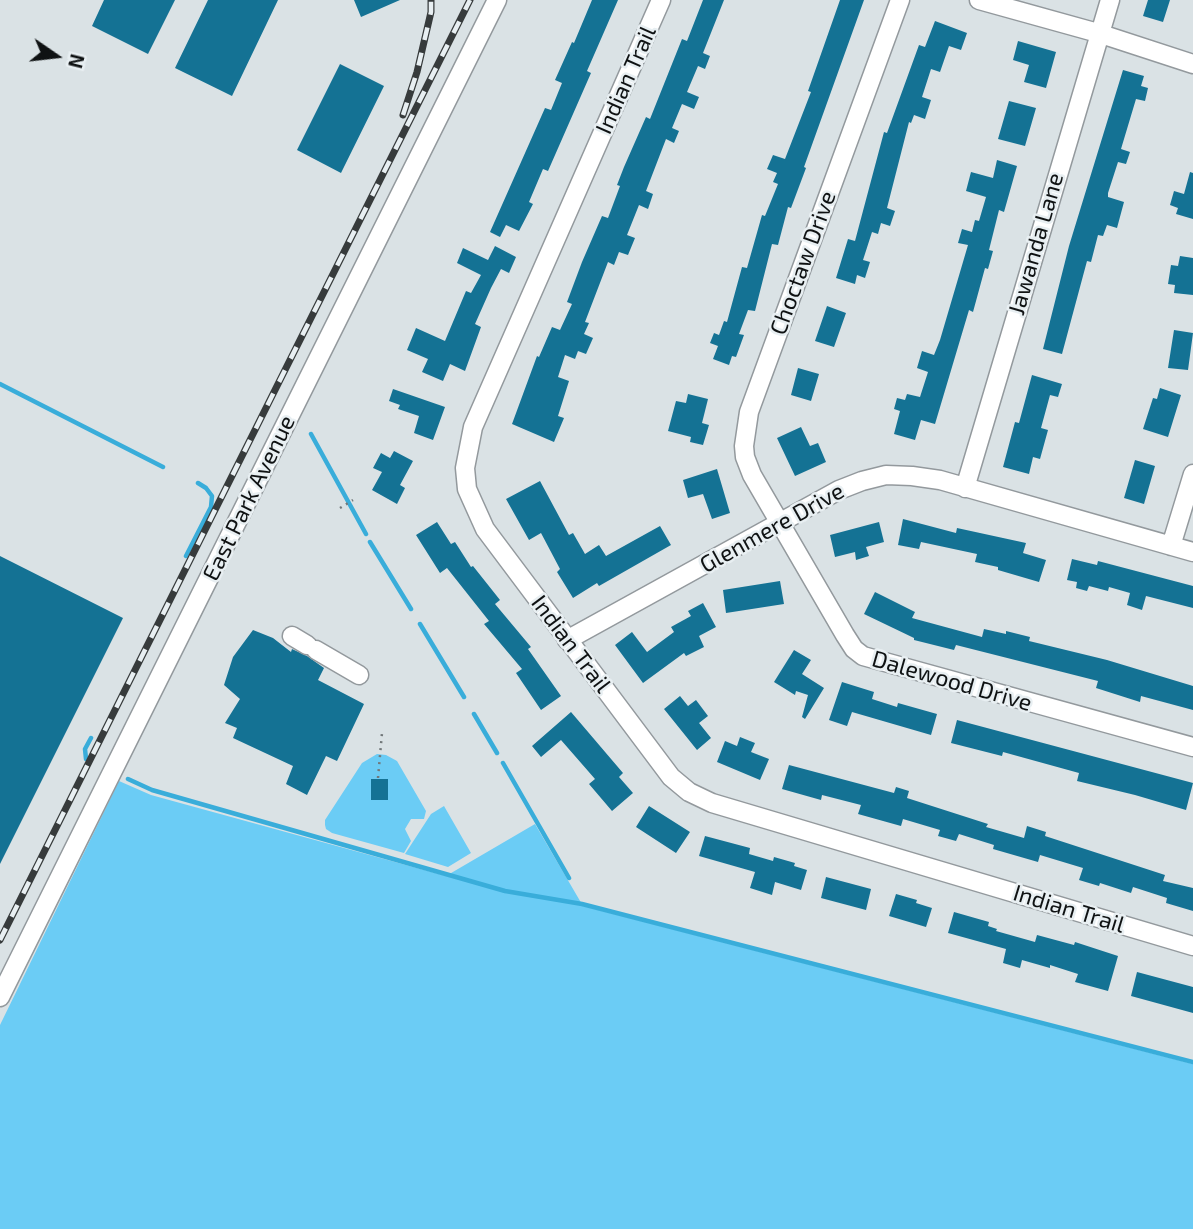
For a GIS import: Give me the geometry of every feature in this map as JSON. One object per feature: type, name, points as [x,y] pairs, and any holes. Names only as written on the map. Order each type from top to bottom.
[{"type":"street","name":"East Park Avenue","points":[[0,997],[497,0]]},
{"type":"street","name":"Indian Trail","points":[[661,0],[473,427],[465,468],[467,489],[474,510],[485,529],[671,777],[700,798],[1193,946]]},
{"type":"street","name":"Choctaw Drive","points":[[779,524],[745,457],[744,436],[749,412],[900,0]]},
{"type":"street","points":[[979,0],[1098,33],[1193,64]]},
{"type":"street","name":"Jawanda Lane","points":[[965,488],[1098,33],[1110,0]]},
{"type":"street","points":[[1171,546],[1193,474]]},
{"type":"street","name":"Glenmere Drive","points":[[567,639],[839,490],[886,475],[912,476],[965,488],[1193,552]]},
{"type":"street","name":"Dalewood Drive","points":[[779,524],[845,635],[863,656],[1193,747]]},
{"type":"street","points":[[305,644],[359,675]]},
{"type":"path","points":[[340,508],[352,501]]},
{"type":"path","points":[[378,778],[382,733]]},
{"type":"shaded area","points":[[377,754],[397,761],[426,811],[424,819],[411,819],[405,829],[411,841],[404,853],[326,829],[325,820],[362,763]]},
{"type":"shaded area","points":[[119,781],[151,795],[446,876],[535,824],[583,906],[1193,1064],[1193,1229],[0,1229],[0,1025]]},
{"type":"shaded area","points":[[444,806],[471,853],[448,867],[405,854],[431,814]]},
{"type":"building","points":[[104,0],[175,0],[148,54],[92,26]]},
{"type":"building","points":[[208,0],[278,0],[232,96],[175,68]]},
{"type":"building","points":[[354,0],[400,0],[361,17]]},
{"type":"building","points":[[592,0],[618,0],[587,71],[591,73],[548,171],[543,169],[529,202],[533,204],[519,231],[506,225],[500,237],[490,232],[545,108],[551,110],[562,83],[555,80]]},
{"type":"building","points":[[703,0],[724,0],[703,53],[710,56],[705,69],[698,66],[687,92],[699,97],[694,109],[682,104],[672,128],[679,131],[674,143],[666,139],[646,191],[653,194],[648,209],[639,205],[627,235],[635,238],[628,255],[619,252],[614,265],[608,262],[585,322],[589,323],[584,334],[593,338],[586,354],[578,351],[575,359],[565,355],[558,377],[569,381],[558,416],[564,418],[554,442],[512,424],[537,356],[539,357],[552,327],[560,330],[572,304],[567,302],[582,262],[602,216],[608,218],[624,167],[646,117],[650,119],[682,39],[687,41]]},
{"type":"building","points":[[840,0],[864,0],[804,167],[806,168],[791,208],[788,207],[778,245],[772,244],[755,311],[748,310],[739,334],[744,335],[736,357],[732,356],[729,365],[713,359],[718,346],[710,343],[714,333],[719,335],[724,321],[727,322],[742,267],[747,268],[762,215],[765,216],[778,184],[773,182],[777,173],[767,169],[773,155],[785,159],[811,92],[808,91]]},
{"type":"building","points":[[1148,0],[1170,0],[1163,22],[1143,16]]},
{"type":"building","points":[[935,21],[967,33],[961,50],[949,46],[940,72],[931,69],[922,97],[931,100],[925,119],[914,115],[911,123],[909,122],[887,208],[895,211],[890,226],[881,223],[878,234],[872,232],[863,260],[870,262],[865,278],[857,275],[855,284],[836,278],[848,239],[855,241],[884,132],[887,133],[919,45],[925,47]]},
{"type":"building","points":[[1018,41],[1056,52],[1046,88],[1024,82],[1029,65],[1013,60]]},
{"type":"building","points":[[340,64],[384,86],[341,173],[297,150]]},
{"type":"building","points":[[1123,70],[1144,76],[1141,86],[1148,88],[1145,101],[1136,99],[1121,149],[1130,152],[1126,164],[1118,162],[1108,193],[1108,197],[1124,202],[1117,228],[1107,225],[1103,236],[1098,235],[1091,262],[1087,261],[1062,354],[1043,349],[1069,246]]},
{"type":"building","points":[[1009,101],[1036,108],[1025,146],[998,139]]},
{"type":"building","points":[[997,160],[1017,166],[1004,212],[999,210],[989,250],[993,251],[988,269],[985,268],[973,312],[969,310],[935,424],[921,420],[915,440],[894,434],[900,411],[894,409],[897,398],[905,400],[907,394],[920,397],[928,372],[917,368],[922,351],[934,355],[940,340],[968,245],[958,243],[962,229],[972,232],[975,220],[979,221],[986,197],[966,191],[971,172],[993,178]]},
{"type":"building","points":[[1190,172],[1193,173],[1193,219],[1176,214],[1178,208],[1170,205],[1174,191],[1184,194]]},
{"type":"building","points":[[495,246],[516,257],[509,273],[501,269],[491,288],[475,324],[481,327],[465,371],[450,364],[443,381],[422,372],[428,359],[407,350],[416,328],[445,341],[466,291],[471,293],[481,275],[457,263],[463,248],[488,260]]},
{"type":"building","points":[[1180,256],[1193,258],[1193,295],[1174,293],[1175,285],[1168,284],[1171,265],[1178,266]]},
{"type":"building","points":[[827,306],[846,313],[834,347],[815,341]]},
{"type":"building","points":[[1174,330],[1193,333],[1188,370],[1168,368]]},
{"type":"building","points":[[798,368],[819,374],[811,401],[791,395]]},
{"type":"building","points":[[1032,375],[1062,384],[1058,397],[1050,395],[1041,428],[1048,430],[1040,459],[1033,457],[1029,474],[1003,467]]},
{"type":"building","points":[[1160,388],[1181,395],[1168,437],[1143,429],[1153,398],[1157,399]]},
{"type":"building","points":[[393,389],[445,407],[433,440],[414,433],[419,416],[398,409],[400,405],[389,401]]},
{"type":"building","points":[[688,394],[708,399],[702,423],[709,425],[703,445],[690,442],[691,437],[668,431],[676,401],[686,403]]},
{"type":"building","points":[[801,427],[810,446],[818,443],[826,462],[795,476],[777,438]]},
{"type":"building","points":[[394,451],[413,461],[400,485],[405,488],[397,504],[372,490],[382,472],[373,468],[381,453],[390,458]]},
{"type":"building","points":[[1135,460],[1155,466],[1144,504],[1124,498]]},
{"type":"building","points":[[717,469],[730,513],[712,519],[703,494],[688,498],[683,480]]},
{"type":"building","points":[[540,481],[569,535],[573,533],[585,554],[599,545],[606,556],[660,526],[671,545],[573,598],[557,572],[560,569],[541,533],[529,540],[506,499]]},
{"type":"building","points":[[903,519],[956,533],[957,528],[1026,543],[1023,553],[1046,560],[1039,582],[975,562],[977,554],[921,542],[919,549],[898,545]]},
{"type":"building","points":[[437,522],[451,544],[455,542],[471,567],[473,566],[500,600],[495,604],[531,647],[528,649],[561,696],[541,710],[516,673],[522,669],[484,624],[489,621],[447,568],[440,573],[416,535]]},
{"type":"building","points":[[879,522],[884,542],[866,547],[869,556],[856,560],[855,552],[835,557],[830,535]]},
{"type":"building","points":[[0,556],[123,618],[0,864]]},
{"type":"building","points":[[1072,559],[1097,565],[1098,561],[1193,586],[1193,608],[1146,596],[1142,610],[1127,605],[1130,593],[1109,587],[1108,591],[1089,586],[1087,591],[1076,588],[1077,582],[1067,580]]},
{"type":"building","points":[[780,581],[784,604],[726,613],[723,590]]},
{"type":"building","points":[[875,592],[915,612],[912,618],[982,637],[984,629],[1006,634],[1006,631],[1030,637],[1029,641],[1107,660],[1193,686],[1193,710],[1141,696],[1140,702],[1096,688],[1098,681],[956,645],[954,650],[914,640],[864,614]]},
{"type":"building","points":[[703,603],[716,627],[699,636],[704,647],[686,656],[684,653],[643,683],[615,645],[632,632],[647,652],[674,632],[671,627],[691,616],[688,611]]},
{"type":"building","points":[[253,630],[273,638],[291,652],[292,649],[307,656],[324,668],[318,680],[364,704],[337,761],[326,756],[307,795],[286,784],[293,766],[233,738],[237,728],[225,723],[240,699],[224,685],[233,657]]},
{"type":"building","points":[[794,650],[811,660],[802,674],[824,688],[805,719],[802,717],[808,695],[796,691],[795,695],[774,682]]},
{"type":"building","points":[[842,682],[874,692],[872,699],[897,707],[898,703],[937,714],[931,735],[852,712],[847,726],[829,720]]},
{"type":"building","points":[[680,696],[688,706],[696,700],[708,716],[699,723],[711,738],[697,750],[664,709]]},
{"type":"building","points":[[571,712],[623,773],[619,777],[633,793],[612,811],[589,784],[595,779],[561,740],[541,757],[532,746]]},
{"type":"building","points":[[957,720],[1193,783],[1186,810],[1077,781],[1079,773],[1003,752],[1002,756],[951,743]]},
{"type":"building","points":[[740,737],[755,743],[751,752],[769,759],[760,780],[717,762],[725,741],[737,746]]},
{"type":"building","points":[[789,765],[894,793],[896,787],[909,791],[907,798],[988,824],[986,827],[1024,838],[1027,826],[1046,832],[1045,836],[1165,875],[1163,881],[1193,888],[1193,911],[1166,903],[1167,898],[1133,887],[1131,893],[1100,883],[1099,886],[1079,880],[1083,868],[1040,855],[1038,862],[993,849],[994,845],[959,834],[956,841],[938,836],[940,830],[903,819],[901,826],[858,814],[861,805],[822,795],[821,800],[782,789]]},
{"type":"building","points":[[371,779],[388,779],[388,800],[371,800]]},
{"type":"building","points":[[649,806],[690,832],[676,853],[636,827]]},
{"type":"building","points":[[705,836],[750,848],[749,854],[773,861],[774,857],[795,863],[794,866],[807,870],[801,890],[775,882],[772,895],[750,888],[755,872],[699,856]]},
{"type":"building","points":[[826,877],[871,889],[866,910],[821,898]]},
{"type":"building","points":[[896,894],[932,908],[926,927],[889,916]]},
{"type":"building","points":[[954,912],[989,922],[988,926],[997,929],[996,931],[1035,942],[1037,935],[1074,945],[1075,942],[1118,956],[1108,991],[1075,982],[1078,974],[1050,965],[1050,968],[1022,960],[1020,968],[1003,963],[1006,949],[948,933]]},
{"type":"building","points":[[1137,972],[1193,987],[1193,1013],[1131,996]]},
{"type":"waterway","points":[[0,384],[163,467]]},
{"type":"waterway","points":[[311,434],[366,534]]},
{"type":"waterway","points":[[186,556],[211,507],[212,496],[198,483]]},
{"type":"waterway","points":[[370,542],[411,609]]},
{"type":"waterway","points":[[420,624],[464,697]]},
{"type":"waterway","points":[[474,714],[497,753]]},
{"type":"waterway","points":[[86,759],[85,749],[91,738]]},
{"type":"waterway","points":[[503,763],[569,878]]},
{"type":"waterway","points":[[128,779],[152,790],[505,891],[582,904],[1193,1062]]},
{"type":"railway","points":[[403,115],[417,72],[431,12],[431,0]]},
{"type":"railway","points":[[0,940],[470,0]]}]
